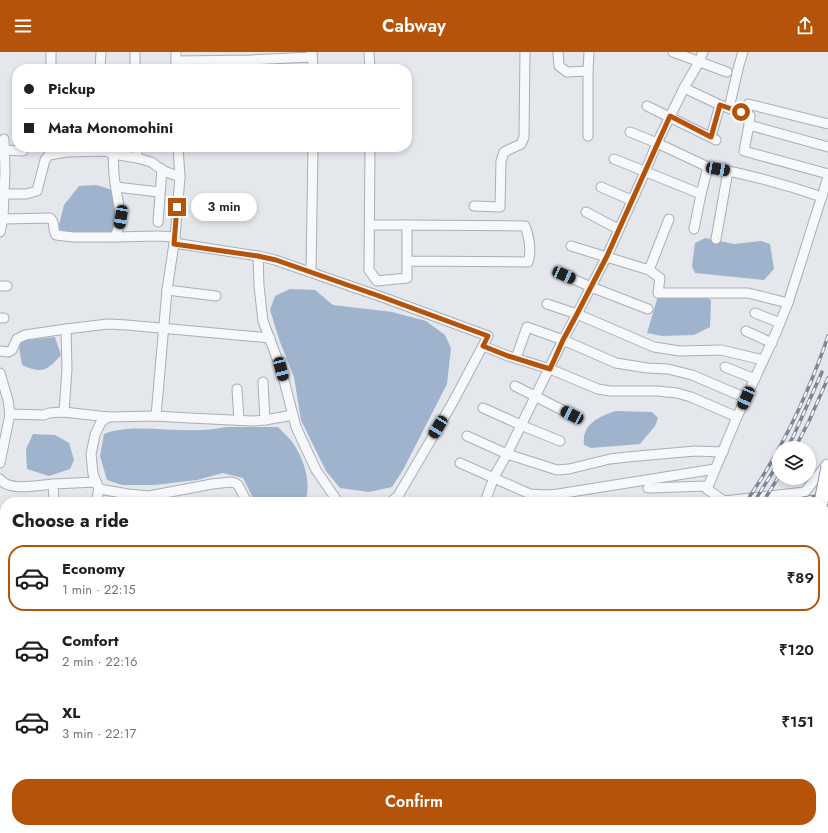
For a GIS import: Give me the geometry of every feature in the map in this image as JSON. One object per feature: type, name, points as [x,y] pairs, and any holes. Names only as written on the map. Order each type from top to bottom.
[{"type":"highway","points":[[822,497],[828,467]]},
{"type":"street","points":[[50,64],[51,52]]},
{"type":"street","points":[[100,52],[100,64]]},
{"type":"street","points":[[135,52],[135,64]]},
{"type":"street","points":[[369,52],[370,64]]},
{"type":"street","points":[[474,206],[500,207],[501,161],[504,152],[521,144],[524,137],[525,52]]},
{"type":"street","points":[[558,52],[559,66],[562,69],[567,72],[588,71]]},
{"type":"street","points":[[588,136],[589,52]]},
{"type":"street","points":[[673,52],[727,72]]},
{"type":"street","points":[[487,497],[494,477],[607,256],[657,143],[703,52]]},
{"type":"street","points":[[729,108],[743,52]]},
{"type":"street","points":[[176,61],[215,56],[312,55]]},
{"type":"street","points":[[684,88],[720,105],[750,116],[744,151],[828,175],[788,303],[772,343],[737,417],[708,486],[707,489],[718,497]]},
{"type":"street","points":[[748,104],[828,124]]},
{"type":"street","points":[[647,106],[713,138],[720,105]]},
{"type":"street","points":[[749,126],[828,147]]},
{"type":"street","points":[[630,132],[708,167],[728,170],[822,197]]},
{"type":"street","points":[[0,232],[3,219],[2,194],[5,150],[4,139]]},
{"type":"street","points":[[5,150],[12,150]]},
{"type":"street","points":[[2,194],[26,194],[37,191],[49,152]]},
{"type":"street","points":[[108,152],[121,217],[119,229],[115,237]]},
{"type":"street","points":[[115,152],[151,162],[180,177]]},
{"type":"street","points":[[137,152],[137,158]]},
{"type":"street","points":[[156,416],[165,328],[167,290],[174,240],[180,177],[178,152]]},
{"type":"street","points":[[311,272],[313,152]]},
{"type":"street","points":[[370,152],[369,270],[377,281],[407,278],[407,225]]},
{"type":"street","points":[[614,159],[701,194]]},
{"type":"street","points":[[694,229],[708,167]]},
{"type":"street","points":[[158,222],[159,192],[162,169]]},
{"type":"street","points":[[716,239],[728,170]]},
{"type":"street","points":[[116,186],[159,192]]},
{"type":"street","points":[[601,187],[631,200]]},
{"type":"street","points":[[586,212],[618,230]]},
{"type":"street","points":[[3,219],[50,218],[53,221],[54,232],[56,235],[73,237],[157,236],[276,260],[488,336],[485,347],[397,497]]},
{"type":"street","points":[[649,270],[669,219]]},
{"type":"street","points":[[370,225],[525,226],[529,237],[530,257],[528,262],[407,261]]},
{"type":"street","points":[[571,246],[649,270],[660,278],[658,293],[748,293],[788,303]]},
{"type":"street","points":[[258,256],[259,286],[263,321],[281,369],[296,427],[316,470],[335,497]]},
{"type":"street","points":[[564,275],[648,309]]},
{"type":"street","points":[[167,290],[216,296]]},
{"type":"street","points":[[547,304],[577,314],[654,347],[680,351],[721,350],[764,360]]},
{"type":"street","points":[[755,313],[780,322]]},
{"type":"street","points":[[0,351],[8,352],[12,350],[18,339],[25,334],[108,324],[270,338]]},
{"type":"street","points":[[512,357],[527,327],[563,340],[616,363],[683,372],[746,398]]},
{"type":"street","points":[[64,412],[67,369],[66,329]]},
{"type":"street","points":[[746,331],[772,343]]},
{"type":"street","points":[[485,347],[550,369],[598,389],[610,391],[657,391],[677,393],[737,417]]},
{"type":"street","points":[[725,367],[755,379]]},
{"type":"street","points":[[0,374],[10,414],[0,463]]},
{"type":"street","points":[[264,382],[265,420]]},
{"type":"street","points":[[516,386],[572,415]]},
{"type":"street","points":[[237,389],[239,420]]},
{"type":"street","points":[[483,408],[560,441]]},
{"type":"street","points":[[10,414],[44,415],[49,413],[64,412],[108,417],[156,416],[239,420],[265,420],[293,415]]},
{"type":"street","points":[[96,497],[97,486],[93,474],[91,454],[95,435],[101,422],[108,417]]},
{"type":"street","points":[[467,436],[507,454],[557,470],[569,469],[610,459],[635,456],[695,451],[723,452]]},
{"type":"street","points":[[460,463],[530,494],[548,495],[715,469]]},
{"type":"street","points":[[759,497],[805,492],[828,463]]},
{"type":"street","points":[[0,479],[3,482],[19,487],[53,484],[97,486],[115,492],[139,497]]},
{"type":"street","points":[[157,497],[212,484],[231,482],[238,485],[244,497]]},
{"type":"street","points":[[53,484],[54,497]]},
{"type":"street","points":[[648,488],[708,486]]},
{"type":"street","points":[[115,492],[115,497]]},
{"type":"water","points":[[96,185],[117,192],[123,201],[122,214],[113,238],[89,237],[58,229],[64,205],[79,186]]},
{"type":"water","points":[[705,238],[734,244],[761,241],[770,244],[774,269],[764,280],[695,273],[692,266],[695,243]]},
{"type":"water","points":[[290,289],[315,290],[333,305],[392,312],[426,321],[445,335],[451,348],[447,384],[403,470],[392,487],[369,492],[340,488],[326,471],[301,420],[294,377],[280,342],[270,310],[275,296]]},
{"type":"water","points":[[700,295],[711,300],[710,327],[694,335],[662,336],[647,333],[658,296]]},
{"type":"water","points":[[55,337],[61,355],[52,365],[48,368],[39,370],[22,365],[18,341]]},
{"type":"water","points":[[616,411],[652,412],[658,418],[655,426],[640,444],[591,448],[584,445],[585,432],[589,426],[598,418]]},
{"type":"water","points":[[227,427],[278,427],[293,443],[300,456],[306,472],[308,487],[306,497],[252,497],[243,478],[223,473],[197,480],[155,485],[122,485],[107,480],[100,456],[104,434],[114,431],[138,428],[207,430]]},
{"type":"water","points":[[33,434],[55,435],[69,443],[74,460],[70,469],[49,476],[27,469],[26,449]]},
{"type":"railway","points":[[749,497],[771,463],[793,422],[812,380],[828,336]]},
{"type":"railway","points":[[791,441],[822,372]]},
{"type":"railway","points":[[799,441],[828,378]]},
{"type":"railway","points":[[757,497],[772,473]]},
{"type":"railway","points":[[766,497],[773,485]]},
{"type":"railway","points":[[811,497],[828,494]]},
{"type":"route","points":[[177,207],[174,244],[276,260],[488,336],[483,346],[508,356],[550,369],[563,340],[607,256],[670,116],[711,137],[720,105],[741,112]]}]
